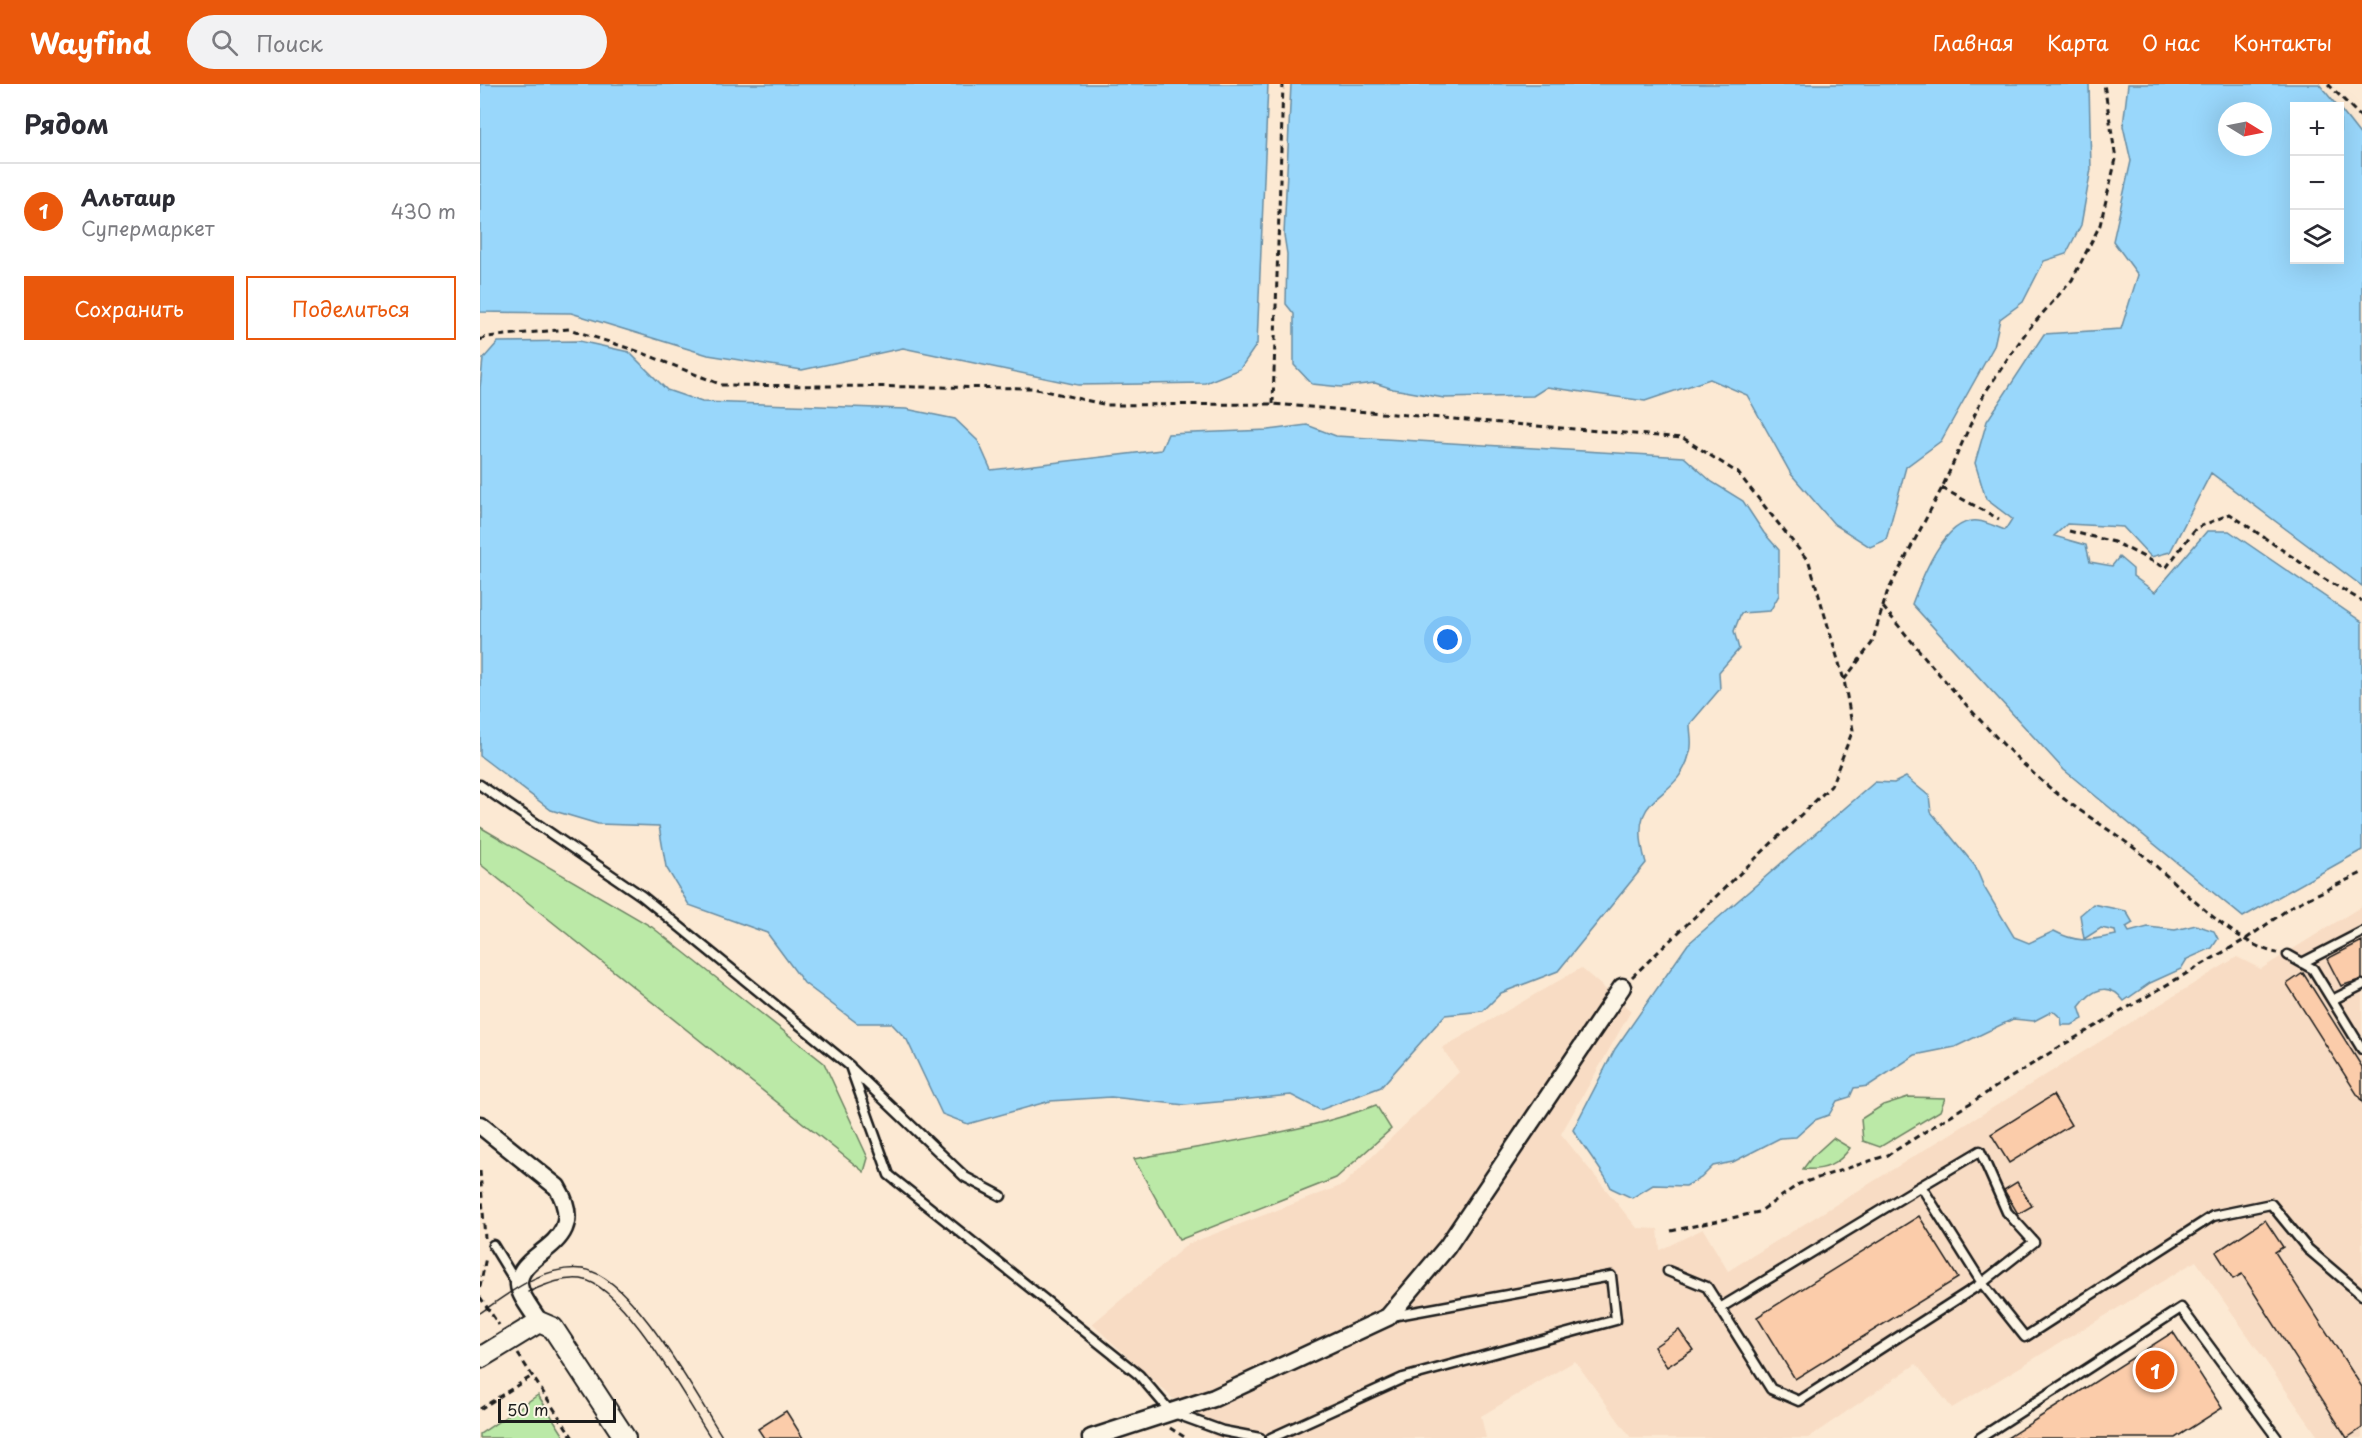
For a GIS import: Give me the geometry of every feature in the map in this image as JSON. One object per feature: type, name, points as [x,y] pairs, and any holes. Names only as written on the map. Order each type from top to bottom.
[{"type":"street","points":[[1091,1438],[1214,1398],[1388,1317],[1447,1246],[1622,987]]},
{"type":"street","points":[[480,1125],[557,1187],[565,1200],[566,1214],[563,1230],[550,1248],[524,1267],[519,1287],[539,1322]]},
{"type":"street","points":[[480,1358],[539,1322],[547,1323],[553,1328],[625,1438]]},
{"type":"lane","points":[[480,785],[642,896],[850,1066],[964,1177],[1001,1196]]},
{"type":"lane","points":[[2302,963],[2362,932]]},
{"type":"lane","points":[[2288,955],[2313,969],[2361,1044]]},
{"type":"lane","points":[[2332,1000],[2362,984]]},
{"type":"lane","points":[[850,1066],[889,1175],[1139,1375],[1171,1412],[1223,1431],[1260,1438]]},
{"type":"lane","points":[[1668,1271],[1707,1287],[1720,1308],[1771,1389],[1799,1401],[1982,1283],[2034,1242],[2007,1212],[1980,1151],[1720,1308]]},
{"type":"lane","points":[[1921,1186],[1982,1283],[2025,1337],[2214,1216],[2271,1204],[2308,1249],[2362,1295]]},
{"type":"lane","points":[[489,1243],[519,1287]]},
{"type":"lane","points":[[1271,1438],[1402,1378],[1616,1320],[1611,1276],[1388,1317]]},
{"type":"lane","points":[[1980,1438],[2181,1308],[2277,1438]]},
{"type":"path","points":[[1273,404],[1283,84]]},
{"type":"path","points":[[1844,680],[1872,643],[1887,592],[1942,488],[1984,394],[2027,332],[2072,280],[2100,225],[2116,159],[2104,84]]},
{"type":"path","points":[[2328,84],[2362,118]]},
{"type":"path","points":[[480,340],[486,337],[569,329],[640,352],[722,386],[1032,388],[1107,405],[1273,404],[1683,438],[1738,473],[1809,562],[1844,680],[1853,730],[1831,786],[1622,987]]},
{"type":"path","points":[[1942,488],[2000,519]]},
{"type":"path","points":[[2069,531],[2114,542],[2166,568],[2196,528],[2230,514],[2323,578],[2362,601]]},
{"type":"path","points":[[1883,607],[1953,690],[2043,782],[2145,857],[2261,950],[2288,955]]},
{"type":"path","points":[[1671,1231],[1759,1212],[1799,1184],[1888,1155],[2056,1049],[2246,939],[2294,905],[2362,873]]},
{"type":"path","points":[[480,1171],[489,1243]]},
{"type":"path","points":[[480,1287],[487,1263],[486,1252]]},
{"type":"path","points":[[480,1297],[502,1329]]},
{"type":"path","points":[[515,1350],[573,1438]]},
{"type":"path","points":[[480,1409],[532,1376]]},
{"type":"shaded area","points":[[2362,906],[2362,1438],[2319,1438],[2196,1261],[1952,1408],[1916,1364],[1808,1438],[1631,1438],[1575,1361],[1481,1416],[1486,1438],[1216,1438],[1092,1324],[1188,1244],[1343,1185],[1459,1072],[1442,1048],[1581,968],[1631,1011],[1561,1134],[1637,1228],[1658,1229],[1660,1250],[1703,1229],[1728,1271],[2237,957],[2261,969]]},
{"type":"green space","points":[[480,827],[652,927],[824,1063],[868,1158],[864,1172],[480,864]]},
{"type":"green space","points":[[1908,1097],[1945,1098],[1940,1111],[1880,1147],[1863,1141],[1861,1119],[1883,1105]]},
{"type":"green space","points":[[1376,1105],[1391,1129],[1336,1178],[1179,1240],[1134,1159],[1257,1137],[1319,1123]]},
{"type":"green space","points":[[1833,1138],[1850,1148],[1841,1159],[1824,1168],[1803,1169],[1812,1157]]},
{"type":"green space","points":[[538,1395],[564,1436],[560,1438],[480,1438],[480,1434]]},
{"type":"water","points":[[480,84],[1268,84],[1257,344],[1240,369],[1205,383],[1078,385],[903,348],[802,370],[708,355],[571,313],[480,312]]},
{"type":"water","points":[[1291,84],[2089,84],[2091,169],[2081,225],[2066,254],[2044,261],[2023,302],[2000,319],[1994,346],[1941,441],[1906,467],[1886,540],[1870,547],[1834,524],[1791,474],[1747,395],[1710,379],[1645,401],[1547,387],[1533,396],[1444,398],[1393,389],[1375,383],[1341,387],[1312,384],[1294,365],[1294,314],[1286,304],[1287,254],[1284,235]]},
{"type":"water","points":[[2128,84],[2319,84],[2334,102],[2290,102],[2290,264],[2344,264],[2344,114],[2362,137],[2362,586],[2211,473],[2170,552],[2151,557],[2123,527],[2067,524],[2054,536],[2086,545],[2090,562],[2112,566],[2119,557],[2133,569],[2133,576],[2155,592],[2207,531],[2229,531],[2362,622],[2362,850],[2243,917],[2064,770],[1912,604],[1921,580],[1936,552],[1955,529],[1966,522],[1978,521],[2005,530],[2012,519],[1986,499],[1975,463],[1987,421],[2044,334],[2121,329],[2138,275],[2113,241],[2131,161],[2123,126]]},
{"type":"water","points":[[579,341],[629,352],[667,390],[702,402],[906,409],[955,419],[978,441],[991,470],[1161,450],[1168,434],[1268,430],[1307,425],[1336,436],[1684,457],[1712,482],[1743,501],[1764,533],[1779,550],[1779,595],[1770,611],[1741,613],[1734,631],[1739,649],[1719,672],[1720,689],[1690,724],[1691,749],[1683,769],[1675,782],[1647,809],[1642,821],[1641,839],[1646,863],[1558,971],[1501,993],[1483,1011],[1445,1015],[1381,1087],[1320,1110],[1291,1095],[1185,1105],[1111,1097],[1050,1101],[968,1124],[942,1114],[907,1040],[891,1023],[857,1023],[804,983],[767,933],[689,905],[666,867],[659,826],[598,824],[551,810],[480,756],[480,388],[483,359],[498,342]]},
{"type":"water","points":[[1906,777],[1929,796],[1931,812],[1975,866],[1984,887],[2014,937],[2029,943],[2054,931],[2070,938],[2084,940],[2116,935],[2115,931],[2101,928],[2084,939],[2080,915],[2093,904],[2126,911],[2133,923],[2126,927],[2129,932],[2148,927],[2175,930],[2196,925],[2214,931],[2218,939],[2212,948],[2187,959],[2181,969],[2150,983],[2124,1001],[2107,989],[2095,992],[2079,1007],[2083,1019],[2072,1025],[2062,1025],[2061,1018],[2053,1011],[2034,1021],[2013,1019],[1955,1047],[1915,1055],[1868,1086],[1854,1088],[1850,1097],[1837,1101],[1829,1115],[1815,1120],[1796,1137],[1780,1138],[1733,1162],[1713,1166],[1701,1178],[1686,1186],[1653,1185],[1632,1198],[1611,1188],[1573,1130],[1615,1049],[1688,944],[1875,782],[1894,783]]},
{"type":"building","points":[[2362,941],[2362,979],[2341,986],[2327,959]]},
{"type":"building","points":[[2303,973],[2362,1067],[2362,1102],[2287,984]]},
{"type":"building","points":[[2053,1095],[2071,1125],[2009,1163],[1991,1134]]},
{"type":"building","points":[[2017,1182],[2032,1206],[2018,1214],[2004,1190]]},
{"type":"building","points":[[1919,1216],[1958,1278],[1795,1379],[1757,1317]]},
{"type":"building","points":[[2265,1220],[2283,1247],[2275,1252],[2362,1387],[2362,1428],[2347,1438],[2242,1274],[2233,1279],[2216,1252]]},
{"type":"building","points":[[1679,1330],[1693,1350],[1667,1367],[1654,1347]]},
{"type":"building","points":[[2173,1332],[2222,1408],[2175,1438],[2007,1438]]},
{"type":"building","points":[[786,1411],[803,1438],[764,1438],[758,1429]]},
{"type":"tram line","points":[[480,1313],[541,1275],[555,1271],[583,1269],[602,1277],[622,1292],[662,1340],[723,1438]]},
{"type":"tram line","points":[[528,1292],[567,1279],[581,1279],[598,1286],[616,1301],[635,1322],[671,1373],[711,1438]]},
{"type":"place","name":"Альтаир","points":[[2155,1370]]}]
